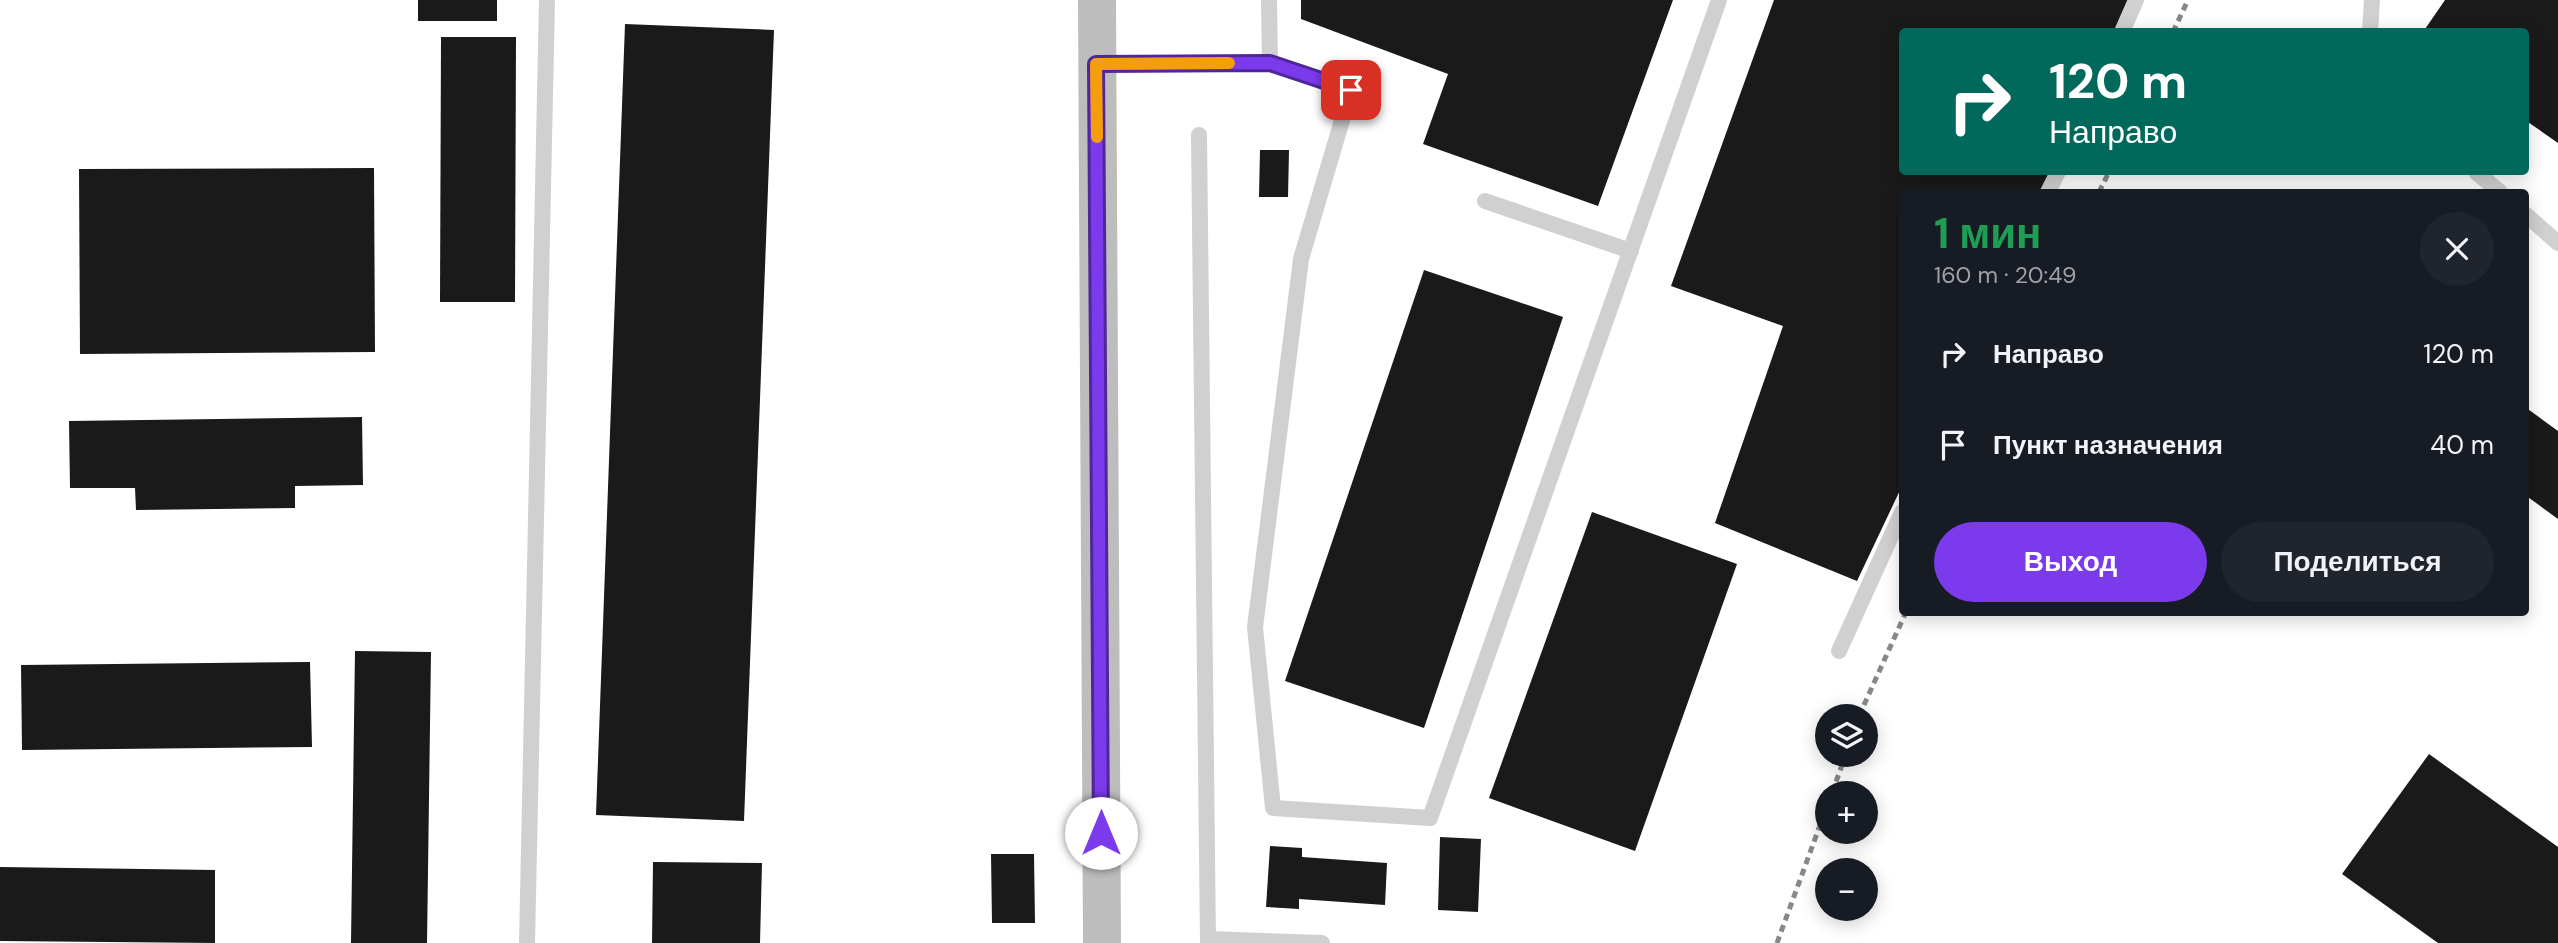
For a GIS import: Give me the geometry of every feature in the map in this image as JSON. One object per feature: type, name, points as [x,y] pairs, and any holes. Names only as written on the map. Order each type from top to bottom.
[{"type":"main road","points":[[1097,0],[1102,943]]},
{"type":"lane","points":[[527,943],[547,0]]},
{"type":"lane","points":[[1269,0],[1270,63]]},
{"type":"lane","points":[[1096,64],[1270,63],[1351,90],[1301,259],[1255,627],[1273,808],[1430,818],[1719,0]]},
{"type":"lane","points":[[2124,28],[2136,0]]},
{"type":"lane","points":[[2370,28],[2372,0]]},
{"type":"lane","points":[[1199,135],[1208,941],[1320,943]]},
{"type":"lane","points":[[2480,175],[2496,189]]},
{"type":"lane","points":[[1485,201],[1631,250]]},
{"type":"lane","points":[[2529,218],[2558,243]]},
{"type":"lane","points":[[1839,651],[1899,519]]},
{"type":"building","points":[[418,0],[497,0],[497,21],[418,21]]},
{"type":"building","points":[[1301,0],[1673,0],[1598,206],[1423,144],[1448,74],[1301,19]]},
{"type":"building","points":[[1774,0],[2132,0],[2119,28],[1899,28],[1899,175],[2050,175],[2042,189],[1899,189],[1899,492],[1857,581],[1715,523],[1783,326],[1671,286]]},
{"type":"building","points":[[2445,0],[2558,0],[2558,143],[2529,123],[2529,28],[2426,28]]},
{"type":"building","points":[[625,24],[774,30],[744,821],[596,815]]},
{"type":"building","points":[[441,37],[516,37],[515,302],[440,302]]},
{"type":"building","points":[[1260,150],[1289,150],[1288,197],[1259,197]]},
{"type":"building","points":[[374,168],[375,352],[80,354],[79,169]]},
{"type":"building","points":[[1424,270],[1563,317],[1424,728],[1285,681]]},
{"type":"building","points":[[2529,410],[2558,431],[2558,519],[2529,498]]},
{"type":"building","points":[[362,417],[363,485],[295,486],[295,508],[136,510],[135,488],[70,488],[69,421]]},
{"type":"building","points":[[1592,512],[1737,564],[1635,851],[1489,798]]},
{"type":"building","points":[[355,651],[431,652],[427,943],[351,943]]},
{"type":"building","points":[[310,662],[312,747],[22,750],[21,665]]},
{"type":"building","points":[[2429,754],[2558,847],[2558,943],[2438,943],[2342,874]]},
{"type":"building","points":[[1440,837],[1481,839],[1478,912],[1438,910]]},
{"type":"building","points":[[1270,846],[1302,848],[1302,857],[1387,863],[1385,905],[1299,899],[1299,909],[1266,907]]},
{"type":"building","points":[[991,854],[1034,854],[1035,923],[992,923]]},
{"type":"building","points":[[653,862],[762,863],[760,943],[652,943]]},
{"type":"building","points":[[0,867],[215,870],[215,943],[0,941]]},
{"type":"railway","points":[[2175,28],[2188,0]]},
{"type":"railway","points":[[2100,189],[2108,175]]},
{"type":"railway","points":[[1864,704],[1904,616]]},
{"type":"railway","points":[[1836,781],[1841,767]]},
{"type":"railway","points":[[1777,943],[1815,839]]},
{"type":"slow traffic","points":[[1097,137],[1096,64],[1229,63]]},
{"type":"route","points":[[1101,833],[1096,64],[1270,63],[1351,90]]}]
